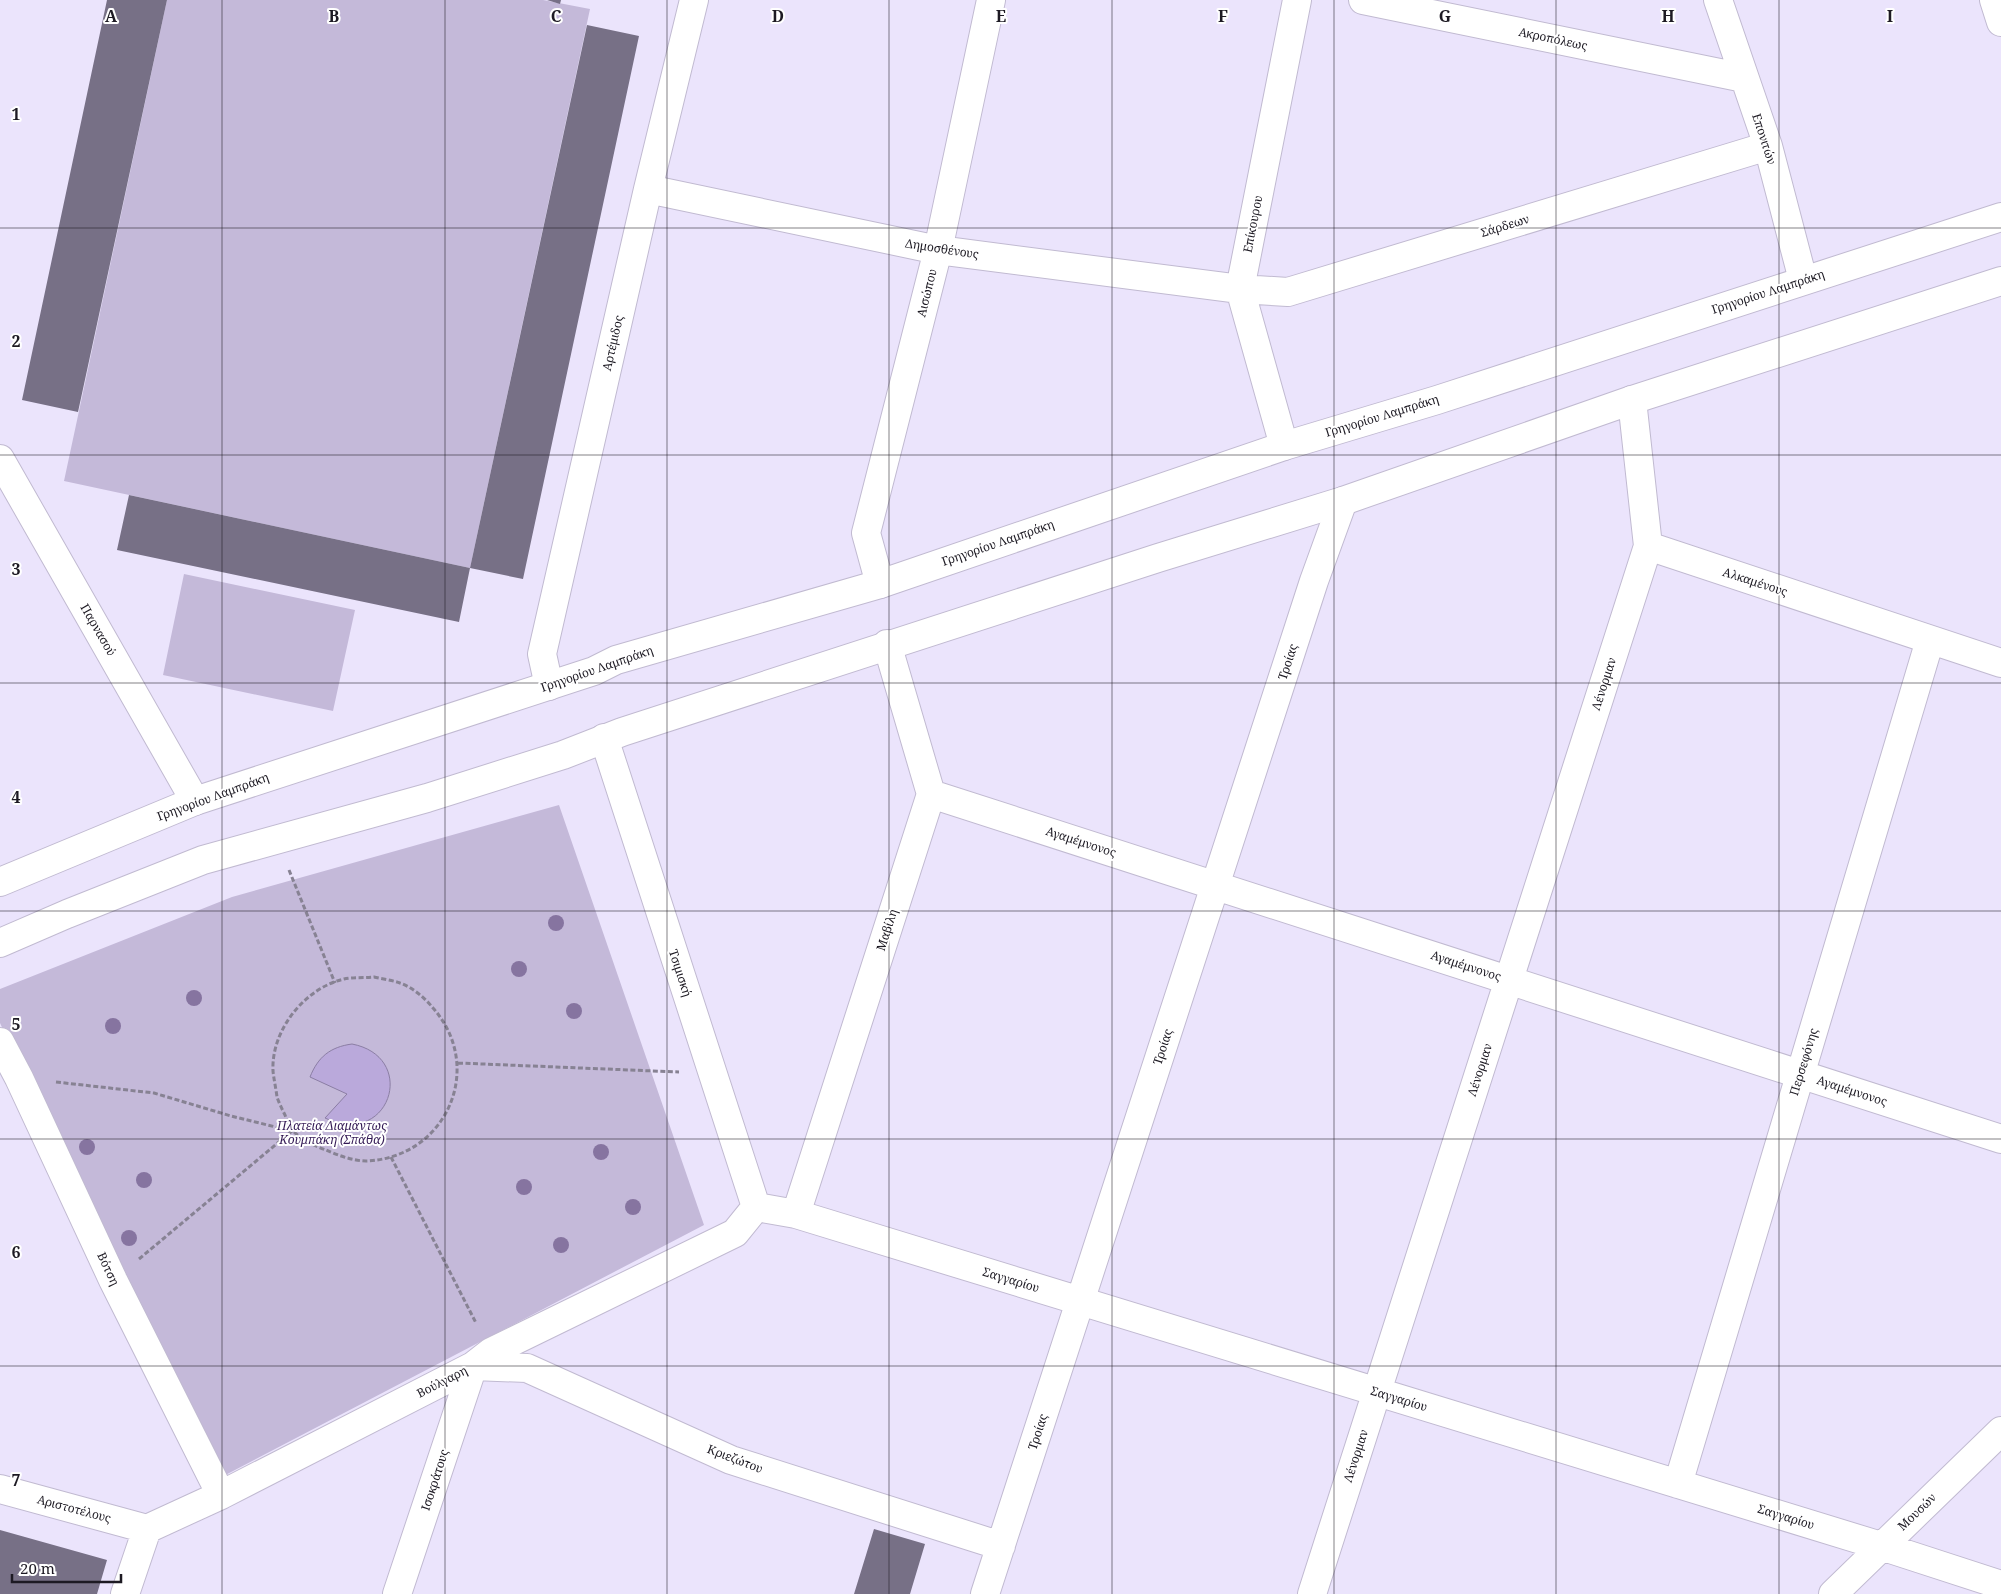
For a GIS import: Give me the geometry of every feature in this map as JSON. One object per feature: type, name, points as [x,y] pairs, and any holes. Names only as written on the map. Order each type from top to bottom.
[{"type":"street","name":"Αρτέμιδος","points":[[549,686],[542,654],[648,189],[694,0]]},
{"type":"street","name":"Αισώπου","points":[[880,584],[866,533],[938,250],[991,0]]},
{"type":"street","name":"Επίκουρου","points":[[1284,446],[1240,289],[1297,0]]},
{"type":"street","name":"Ακροπόλεως","points":[[1363,0],[1744,78]]},
{"type":"street","name":"Επονιτών","points":[[1718,0],[1768,146],[1804,280]]},
{"type":"street","points":[[1994,0],[2001,22]]},
{"type":"street","name":"Σάρδεων","points":[[1240,289],[1288,292],[1768,146]]},
{"type":"street","name":"Δημοσθένους","points":[[648,189],[938,250],[1240,289]]},
{"type":"street","name":"Γρηγορίου Λαμπράκη","points":[[0,882],[195,801],[594,671],[616,660],[880,584],[1284,446],[1437,400],[2001,217]]},
{"type":"street","points":[[0,943],[203,860],[427,798],[563,755],[604,738],[887,644],[1158,558],[1343,502],[1632,400],[2001,281]]},
{"type":"street","points":[[1632,400],[1648,546]]},
{"type":"street","name":"Παρνασού","points":[[0,459],[195,801]]},
{"type":"street","name":"Τροίας","points":[[985,1594],[1314,581],[1343,502]]},
{"type":"street","name":"Αλκαμένους","points":[[1648,546],[2001,663]]},
{"type":"street","name":"Λένορμαν","points":[[1312,1594],[1648,546]]},
{"type":"street","name":"Περσεφόνης","points":[[1678,1484],[1930,640]]},
{"type":"street","points":[[887,644],[931,794]]},
{"type":"street","name":"Τσιμισκή","points":[[604,738],[756,1207]]},
{"type":"street","name":"Αγαμέμνονος","points":[[931,794],[2001,1139]]},
{"type":"street","name":"Μαβίλη","points":[[796,1214],[931,794]]},
{"type":"street","name":"Βότση","points":[[0,1042],[19,1078],[113,1280],[221,1495]]},
{"type":"street","name":"Σαγγαρίου","points":[[756,1207],[796,1214],[1881,1546],[2001,1585]]},
{"type":"street","name":"Βούλγαρη","points":[[147,1528],[221,1495],[482,1359],[735,1232],[756,1207]]},
{"type":"street","name":"Κριεζώτου","points":[[482,1359],[527,1368],[731,1460],[1001,1546]]},
{"type":"street","name":"Ισοκράτους","points":[[397,1594],[482,1359]]},
{"type":"street","name":"Μουσών","points":[[1833,1594],[2001,1431]]},
{"type":"street","name":"Αριστοτέλους","points":[[0,1489],[147,1528]]},
{"type":"street","points":[[125,1594],[147,1528]]},
{"type":"path","points":[[276,840],[335,983]]},
{"type":"path","points":[[19,1078],[154,1093],[292,1131],[313,1145],[336,1155],[364,1161],[391,1158],[417,1145],[438,1126],[452,1102],[458,1063],[455,1046],[444,1020],[425,999],[401,984],[374,977],[343,979],[315,991],[293,1012],[278,1039],[273,1070],[278,1100],[292,1131]]},
{"type":"path","points":[[458,1063],[712,1074]]},
{"type":"path","points":[[113,1280],[292,1131]]},
{"type":"path","points":[[391,1158],[482,1359]]},
{"type":"green space","points":[[167,0],[543,0],[590,9],[470,568],[64,481]]},
{"type":"green space","points":[[184,574],[355,610],[333,711],[163,675]]},
{"type":"green space","name":"Πλατεία Διαμάντως Κουμπάκη (Σπάθα)","points":[[559,805],[704,1225],[212,1482],[0,1023],[0,989],[232,897]]},
{"type":"shaded area","points":[[352,1044],[373,1052],[385,1065],[390,1081],[388,1098],[380,1112],[366,1121],[348,1124],[325,1118],[347,1094],[310,1077],[317,1064],[331,1050]]},
{"type":"building","points":[[107,0],[167,0],[78,412],[22,400]]},
{"type":"building","points":[[547,0],[561,0],[560,4]]},
{"type":"building","points":[[587,25],[639,36],[523,579],[470,568]]},
{"type":"building","points":[[129,495],[470,568],[459,622],[117,550]]},
{"type":"building","points":[[874,1529],[925,1544],[910,1594],[854,1594]]},
{"type":"building","points":[[0,1530],[107,1560],[97,1594],[0,1594]]}]
